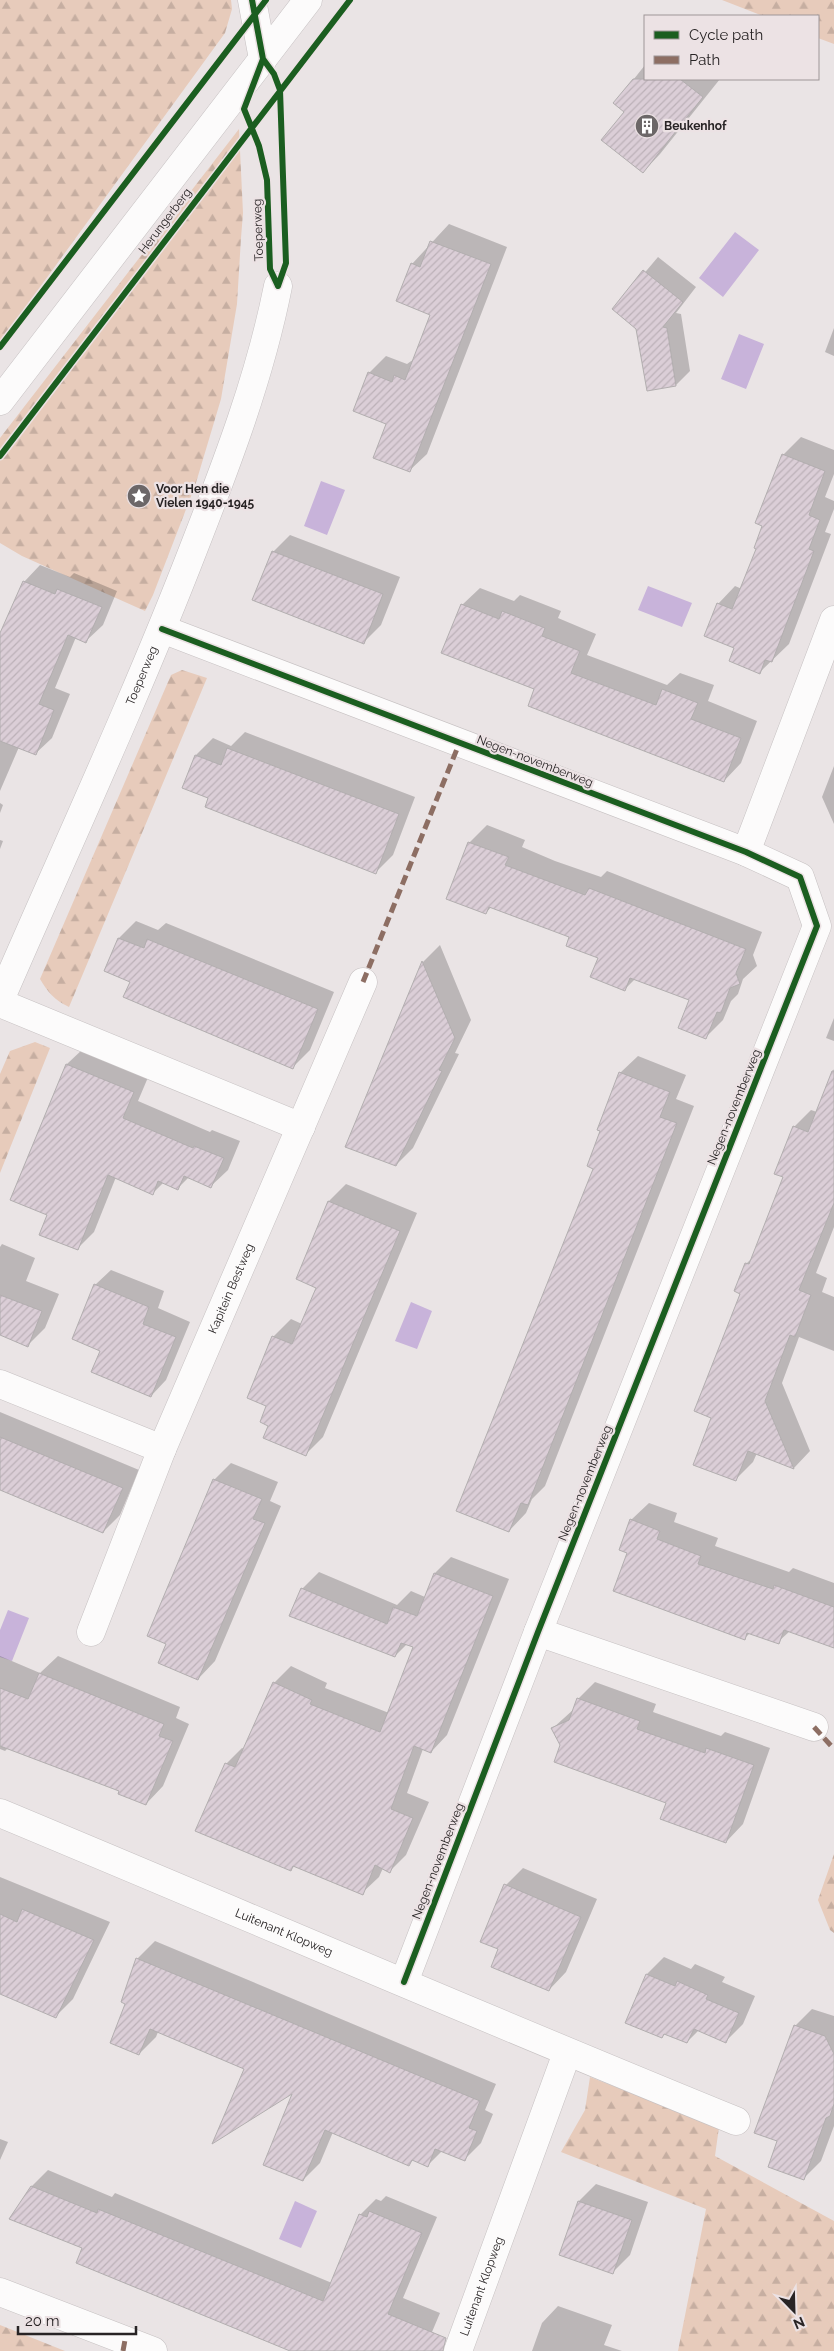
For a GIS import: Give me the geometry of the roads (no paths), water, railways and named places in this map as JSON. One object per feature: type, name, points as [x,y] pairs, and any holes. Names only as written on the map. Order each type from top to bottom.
[{"type":"street","points":[[252,0],[263,59]]},
{"type":"street","name":"Herungerberg","points":[[0,401],[308,0]]},
{"type":"street","name":"Toeperweg","points":[[0,1001],[162,629],[230,456],[256,378],[278,286]]},
{"type":"street","points":[[746,852],[834,620]]},
{"type":"street","name":"Negen-novemberweg","points":[[162,629],[746,852],[800,877],[817,926],[538,1632],[404,1982]]},
{"type":"street","name":"Kapitein Bestweg","points":[[91,1632],[162,1449],[363,982]]},
{"type":"street","points":[[0,1001],[301,1127]]},
{"type":"street","points":[[0,1384],[162,1449]]},
{"type":"street","points":[[538,1632],[814,1727]]},
{"type":"street","name":"Luitenant Klopweg","points":[[0,1812],[404,1982],[567,2053],[736,2121]]},
{"type":"street","name":"Luitenant Klopweg","points":[[458,2351],[567,2053]]},
{"type":"street","points":[[0,2292],[153,2351]]},
{"type":"place","name":"Beukenhof","points":[[647,126]]},
{"type":"place","name":"Voor Hen die Vielen 1940-1945","points":[[139,496]]}]
